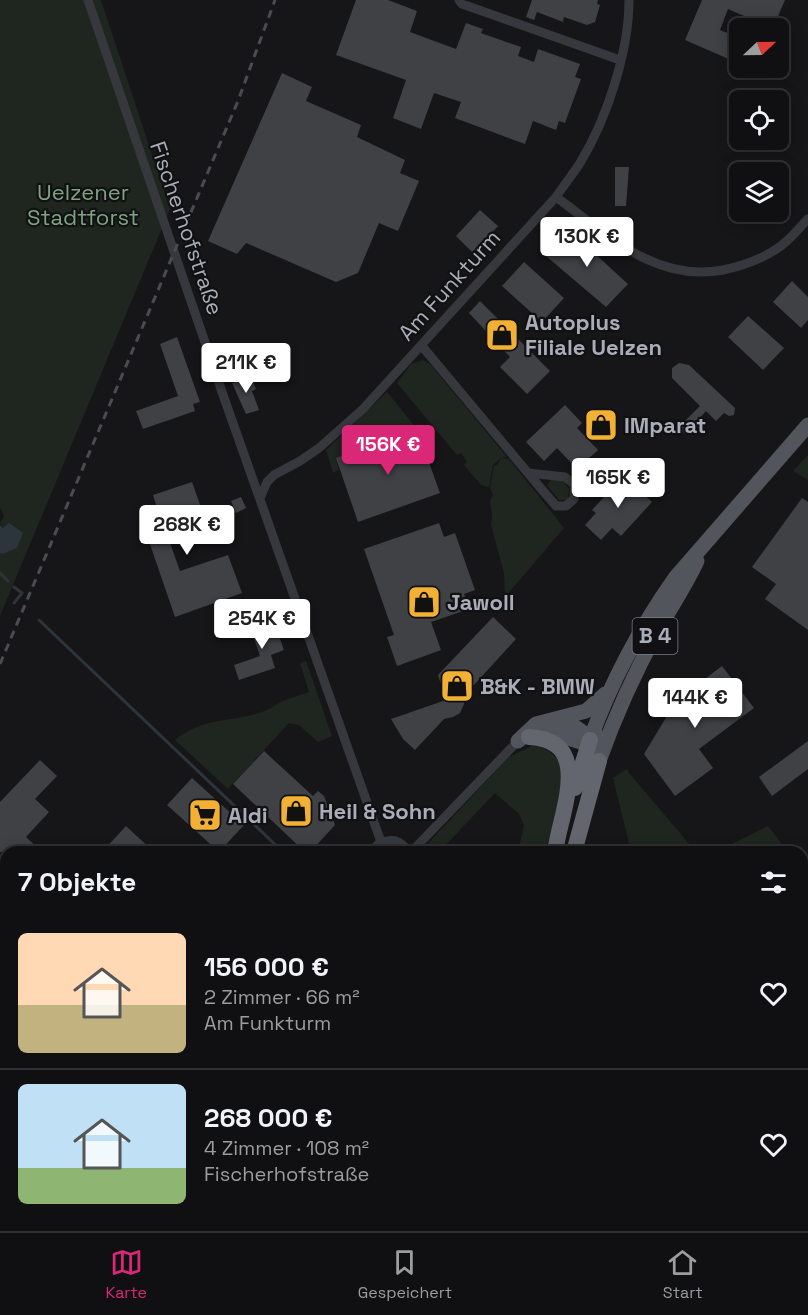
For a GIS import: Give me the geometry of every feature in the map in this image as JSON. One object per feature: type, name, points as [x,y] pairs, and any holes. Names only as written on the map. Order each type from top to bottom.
[{"type":"highway","points":[[523,739],[544,740],[557,746],[563,752],[570,771],[570,782],[557,846]]},
{"type":"highway","name":"B 4","points":[[558,846],[590,740]]},
{"type":"highway","name":"B 4","points":[[576,846],[599,761]]},
{"type":"main road","name":"B 4","points":[[590,740],[612,685],[657,604],[675,578],[808,424]]},
{"type":"main road","name":"B 4","points":[[599,761],[611,728],[642,661],[686,584],[703,548]]},
{"type":"main road","points":[[523,739],[536,724],[590,709],[612,685]]},
{"type":"main road","points":[[555,720],[574,726],[590,740],[599,761]]},
{"type":"main road","points":[[523,739],[556,734],[577,741],[590,740],[611,728]]},
{"type":"street","name":"Fischerhofstraße","points":[[88,0],[203,338],[381,842]]},
{"type":"street","points":[[459,0],[462,4],[620,60]]},
{"type":"street","name":"Am Funkturm","points":[[260,498],[267,482],[274,475],[300,461],[342,429],[556,197],[580,162],[600,123],[611,93],[627,31],[629,0]]},
{"type":"street","points":[[556,197],[628,251],[663,267],[703,273],[743,266],[779,248],[808,219]]},
{"type":"street","points":[[421,345],[528,473],[556,506],[566,506],[574,499],[575,485],[565,477],[528,473]]},
{"type":"street","points":[[416,846],[523,739]]},
{"type":"street","points":[[377,846],[388,840],[397,842],[401,846]]},
{"type":"green space","name":"Uelzener Stadtforst","points":[[0,0],[101,0],[170,209],[0,616],[0,553],[2,554],[3,528],[0,523],[4,516],[0,507]]},
{"type":"green space","points":[[423,360],[430,364],[507,457],[502,458],[509,459],[564,528],[505,597],[504,573],[491,525],[490,501],[493,495],[490,488],[494,466],[501,458],[493,465],[489,487],[481,485],[464,465],[467,462],[461,453],[457,455],[397,383],[411,364]]},
{"type":"green space","points":[[387,392],[417,429],[336,458],[339,470],[333,473],[326,450]]},
{"type":"green space","points":[[808,455],[808,480],[793,471]]},
{"type":"green space","points":[[551,480],[561,480],[570,489],[568,500],[559,500],[547,485]]},
{"type":"green space","points":[[306,661],[332,736],[318,742],[299,725],[289,723],[228,789],[175,740],[186,732],[207,723],[262,712],[282,701],[309,692],[300,663]]},
{"type":"green space","points":[[532,746],[539,747],[555,756],[561,766],[563,779],[561,797],[547,846],[519,846],[524,825],[519,814],[495,793],[445,846],[426,846],[509,757]]},
{"type":"green space","points":[[627,769],[691,846],[639,846],[629,843],[613,778]]},
{"type":"green space","points":[[768,826],[783,846],[728,846]]},
{"type":"shaded area","points":[[9,523],[23,533],[17,548],[2,554],[0,553],[0,525],[3,528]]},
{"type":"building","points":[[356,0],[388,0],[417,11],[410,32],[456,49],[466,23],[483,29],[481,33],[521,47],[518,56],[534,62],[538,49],[580,64],[575,77],[581,79],[565,123],[559,121],[556,130],[533,121],[525,144],[455,118],[461,102],[434,93],[421,129],[393,118],[406,80],[336,55]]},
{"type":"building","points":[[532,0],[598,0],[597,4],[600,5],[595,22],[587,25],[564,17],[563,22],[537,12],[534,20],[526,17]]},
{"type":"building","points":[[702,0],[785,0],[777,18],[749,18],[728,9],[720,30],[729,34],[729,59],[685,40]]},
{"type":"building","points":[[282,73],[312,87],[306,101],[361,125],[357,137],[405,160],[400,173],[419,181],[398,231],[379,223],[358,273],[336,282],[246,243],[237,254],[208,241]]},
{"type":"building","points":[[615,167],[629,167],[626,206],[615,206]]},
{"type":"building","points":[[480,210],[498,226],[473,253],[456,236]]},
{"type":"building","points":[[572,228],[596,250],[593,252],[628,284],[606,307],[546,256]]},
{"type":"building","points":[[524,262],[564,298],[542,322],[502,286]]},
{"type":"building","points":[[792,281],[808,297],[808,320],[801,328],[773,302]]},
{"type":"building","name":"Autoplus Filiale Uelzen","points":[[480,301],[550,371],[527,394],[500,367],[510,357],[469,313]]},
{"type":"building","points":[[748,316],[784,348],[763,370],[728,337]]},
{"type":"building","points":[[177,337],[200,402],[193,404],[195,411],[143,429],[136,411],[178,396],[160,344]]},
{"type":"building","points":[[679,363],[689,365],[735,408],[734,415],[729,416],[724,413],[716,421],[706,411],[685,434],[678,428],[700,406],[672,378],[672,368]]},
{"type":"building","points":[[251,376],[256,389],[252,391],[259,410],[246,414],[232,383]]},
{"type":"building","points":[[565,405],[582,423],[577,428],[598,450],[577,469],[557,448],[544,461],[526,442]]},
{"type":"building","points":[[417,429],[440,493],[358,522],[336,458]]},
{"type":"building","points":[[624,475],[652,502],[621,536],[612,528],[601,540],[585,525],[596,513],[592,510]]},
{"type":"building","points":[[192,482],[204,516],[165,529],[180,571],[228,555],[242,593],[175,617],[142,521],[159,514],[153,495]]},
{"type":"building","points":[[241,497],[246,508],[236,513],[231,501]]},
{"type":"building","points":[[802,498],[808,502],[808,630],[765,599],[776,584],[752,567]]},
{"type":"building","name":"Jawoll","points":[[439,523],[444,537],[455,533],[475,590],[464,594],[469,609],[431,622],[441,650],[397,666],[387,637],[394,635],[364,549]]},
{"type":"building","name":"B&K - BMW","points":[[493,617],[516,639],[464,696],[464,704],[460,713],[444,719],[415,750],[403,739],[391,719],[446,700],[438,675]]},
{"type":"building","points":[[273,619],[284,650],[271,655],[275,668],[239,680],[234,665],[260,656],[250,627]]},
{"type":"building","points":[[722,666],[754,708],[699,749],[713,768],[675,796],[644,754],[667,716],[672,712],[668,707]]},
{"type":"building","points":[[808,741],[808,769],[772,796],[759,777]]},
{"type":"building","name":"Heil & Sohn","points":[[264,751],[313,796],[318,791],[324,796],[335,825],[316,846],[299,846],[233,784]]},
{"type":"building","points":[[40,760],[57,776],[35,799],[49,812],[26,837],[36,846],[0,846],[0,802]]},
{"type":"building","name":"Aldi","points":[[192,778],[244,825],[225,846],[212,846],[167,805]]},
{"type":"building","points":[[126,826],[148,846],[108,846]]},
{"type":"waterway","points":[[0,573],[8,581]]},
{"type":"waterway","points":[[14,587],[22,593],[14,603]]},
{"type":"waterway","points":[[39,620],[277,846]]},
{"type":"railway","points":[[0,664],[238,101],[275,0]]},
{"type":"place","name":"Autoplus Filiale Uelzen","points":[[502,335]]},
{"type":"place","name":"IMparat","points":[[601,425]]},
{"type":"place","name":"Jawoll","points":[[424,602]]},
{"type":"place","name":"B&K - BMW","points":[[457,686]]},
{"type":"place","name":"Heil & Sohn","points":[[296,811]]},
{"type":"place","name":"Aldi","points":[[205,815]]}]
